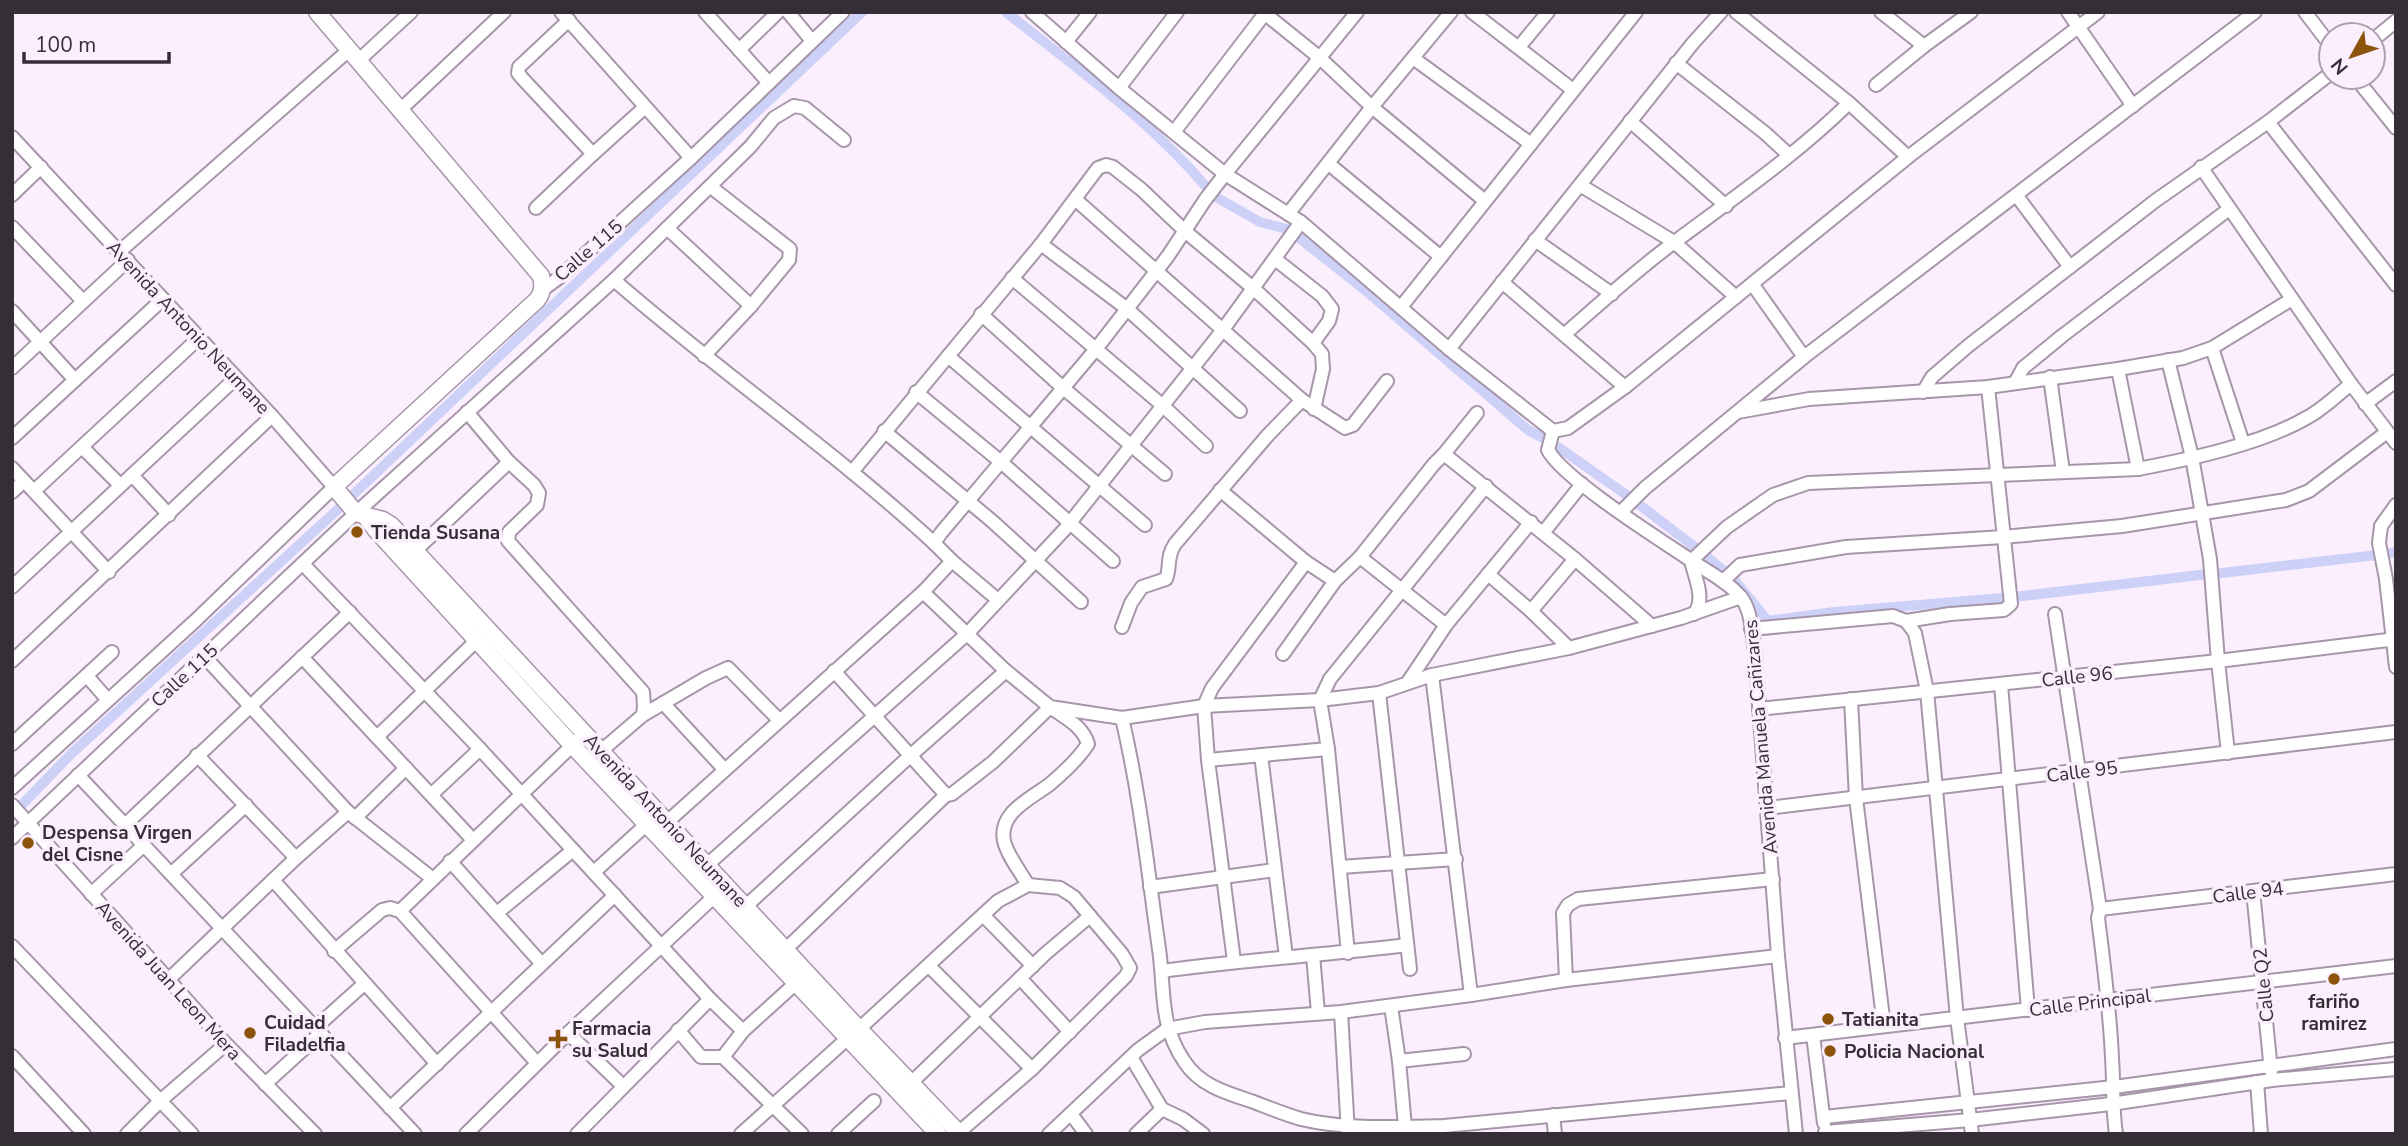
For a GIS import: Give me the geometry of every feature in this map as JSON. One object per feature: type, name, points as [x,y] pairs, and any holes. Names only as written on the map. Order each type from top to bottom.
[{"type":"street","points":[[12,368],[83,301],[123,256],[353,55],[411,12]]},
{"type":"street","points":[[399,111],[503,12]]},
{"type":"street","points":[[739,50],[778,12]]},
{"type":"street","points":[[788,12],[813,41]]},
{"type":"street","name":"Calle 115","points":[[336,489],[537,300],[542,290],[560,277],[691,158],[843,12]]},
{"type":"street","points":[[1032,12],[1119,88],[1225,174],[1301,222],[1551,435],[1569,428],[1625,387],[1908,157],[2098,12]]},
{"type":"street","points":[[1066,42],[1090,12]]},
{"type":"street","points":[[1119,88],[1177,12]]},
{"type":"street","points":[[934,543],[967,500],[1096,349],[1186,232],[1225,174],[1357,12]]},
{"type":"street","points":[[1288,214],[1451,12]]},
{"type":"street","points":[[1472,12],[1573,90]]},
{"type":"street","points":[[1519,47],[1548,12]]},
{"type":"street","points":[[1449,349],[1676,63],[1721,12]]},
{"type":"street","points":[[1736,12],[1849,103],[1908,157]]},
{"type":"street","points":[[1881,12],[1924,46]]},
{"type":"street","points":[[1876,85],[1955,17],[1971,12]]},
{"type":"street","points":[[2067,12],[2133,106]]},
{"type":"street","points":[[1621,512],[1645,488],[1804,357],[2255,12]]},
{"type":"street","points":[[2305,12],[2317,28]]},
{"type":"street","points":[[1174,132],[1265,13],[1485,201]]},
{"type":"street","points":[[321,14],[399,111],[541,276],[542,290]]},
{"type":"street","points":[[709,14],[769,83]]},
{"type":"street","points":[[1401,307],[1573,90],[1628,15]]},
{"type":"street","points":[[593,155],[518,73],[519,67],[565,16],[691,158]]},
{"type":"street","points":[[1413,58],[1531,144]]},
{"type":"street","points":[[1676,63],[1766,133],[1789,155]]},
{"type":"street","points":[[1923,392],[1932,377],[1968,346],[2201,167],[2268,122],[2317,84]]},
{"type":"street","points":[[2366,91],[2396,128]]},
{"type":"street","points":[[1564,334],[1674,242],[1726,206],[1822,129],[1849,103]]},
{"type":"street","name":"Calle 115","points":[[12,838],[25,819],[78,775],[467,412],[614,280],[711,187],[774,118],[794,106],[805,108],[844,140]]},
{"type":"street","points":[[536,208],[645,108]]},
{"type":"street","points":[[1630,121],[1726,206]]},
{"type":"street","points":[[2268,122],[2396,285]]},
{"type":"street","name":"Avenida Antonio Neumane","points":[[12,137],[272,416],[573,746],[647,824],[720,891],[796,983],[912,1082],[959,1133]]},
{"type":"street","points":[[1329,164],[1441,257]]},
{"type":"street","points":[[852,472],[1041,244],[1098,168],[1110,166],[1143,190],[1186,232],[1254,288],[1313,342],[1322,354],[1323,369],[1314,409]]},
{"type":"street","points":[[12,195],[41,167]]},
{"type":"street","points":[[2201,167],[2365,404],[2396,443]]},
{"type":"street","points":[[1580,185],[1674,242],[1736,297]]},
{"type":"street","points":[[704,356],[789,260],[790,249],[711,187]]},
{"type":"street","points":[[2017,196],[2070,267]]},
{"type":"street","points":[[1075,199],[1302,400],[1345,428],[1353,425],[1387,381]]},
{"type":"street","points":[[2015,381],[2023,368],[2062,336],[2229,209]]},
{"type":"street","points":[[707,865],[968,633],[1036,560],[1070,523],[1222,331],[1301,222]]},
{"type":"street","points":[[12,227],[83,301]]},
{"type":"street","points":[[667,228],[751,306]]},
{"type":"street","points":[[1535,240],[1612,294]]},
{"type":"street","points":[[1041,244],[1126,308],[1240,411]]},
{"type":"street","points":[[1275,259],[1322,296],[1332,309],[1329,321],[1313,342]]},
{"type":"street","points":[[1012,278],[1162,405],[1206,446]]},
{"type":"street","points":[[614,280],[704,356],[757,395],[894,506],[998,600]]},
{"type":"street","points":[[1502,282],[1625,387]]},
{"type":"street","points":[[1753,285],[1804,357]]},
{"type":"street","points":[[12,438],[163,299]]},
{"type":"street","points":[[1736,412],[1809,399],[1988,387],[2168,360],[2212,348],[2292,299]]},
{"type":"street","points":[[12,312],[75,380]]},
{"type":"street","points":[[981,314],[1165,474]]},
{"type":"street","points":[[34,491],[199,338]]},
{"type":"street","points":[[2212,348],[2243,443]]},
{"type":"street","points":[[948,356],[1145,525]]},
{"type":"street","points":[[2168,360],[2192,457],[2210,559],[2228,752]]},
{"type":"street","points":[[2118,369],[2138,469]]},
{"type":"street","points":[[2050,377],[2063,472]]},
{"type":"street","points":[[15,580],[73,532],[236,378]]},
{"type":"street","points":[[2365,404],[2396,381]]},
{"type":"street","points":[[1694,614],[1699,607],[1700,598],[1691,561],[1727,527],[1773,495],[1808,483],[2138,469],[2243,443],[2309,417],[2351,384]]},
{"type":"street","points":[[1751,629],[1893,616],[1906,621],[2008,608],[2011,604],[1988,387]]},
{"type":"street","points":[[916,392],[1001,461],[1113,561]]},
{"type":"street","points":[[1122,627],[1131,603],[1142,587],[1166,579],[1169,552],[1268,435],[1302,400]]},
{"type":"street","points":[[467,412],[509,462],[534,485],[539,497],[537,505],[509,532],[508,541],[643,692],[643,715]]},
{"type":"street","points":[[1283,654],[1335,581],[1360,556],[1477,413]]},
{"type":"street","points":[[12,660],[109,572],[272,416]]},
{"type":"street","points":[[884,431],[967,500],[1081,602]]},
{"type":"street","points":[[1723,581],[1740,565],[1846,547],[2122,526],[2286,500],[2309,491],[2387,432]]},
{"type":"street","name":"Avenida Manuela Cañizares","points":[[1551,435],[1548,450],[1551,455],[1583,484],[1723,581],[1741,597],[1748,611],[1755,652],[1777,956],[1796,1134]]},
{"type":"street","points":[[82,447],[120,485]]},
{"type":"street","points":[[1444,454],[1531,522],[1652,625]]},
{"type":"street","points":[[415,551],[509,462]]},
{"type":"street","points":[[12,468],[109,572]]},
{"type":"street","points":[[132,475],[169,515]]},
{"type":"street","points":[[12,492],[24,481]]},
{"type":"street","points":[[1543,533],[1583,484]]},
{"type":"street","points":[[1348,953],[1328,749],[1320,700],[1330,679],[1486,486]]},
{"type":"street","points":[[12,788],[336,489]]},
{"type":"street","points":[[1220,491],[1306,562],[1335,581]]},
{"type":"street","points":[[2396,505],[2381,526],[2379,543],[2395,639],[2396,667]]},
{"type":"street","name":"Avenida Antonio Neumane","points":[[359,513],[391,525],[707,865],[720,891],[746,906],[786,949],[938,1134]]},
{"type":"street","points":[[1408,682],[1446,625],[1531,522]]},
{"type":"street","points":[[1360,556],[1446,625]]},
{"type":"street","points":[[1531,611],[1576,559]]},
{"type":"street","points":[[666,823],[923,592],[952,561]]},
{"type":"street","points":[[1234,961],[1208,760],[1204,706],[1212,688],[1306,562]]},
{"type":"street","points":[[303,564],[743,1031]]},
{"type":"street","points":[[1488,574],[1569,648]]},
{"type":"street","points":[[923,592],[1006,671],[1086,736],[1088,744],[1052,782],[1022,804],[1007,820],[1004,843],[1028,884]]},
{"type":"street","points":[[1050,707],[1122,718],[1204,706],[1320,700],[1379,693],[1432,675],[1569,648],[1694,614],[1741,597]]},
{"type":"street","points":[[125,824],[350,612]]},
{"type":"street","points":[[2055,614],[2100,909],[2098,918],[2108,1000],[2114,1087],[2111,1104],[2116,1134]]},
{"type":"street","points":[[1906,621],[1915,633],[1927,691],[1957,1018],[1972,1134]]},
{"type":"street","name":"Calle 96","points":[[1759,709],[2218,661],[2395,639]]},
{"type":"street","points":[[377,737],[477,640]]},
{"type":"street","points":[[12,744],[112,652]]},
{"type":"street","points":[[204,656],[351,815],[433,879]]},
{"type":"street","points":[[302,657],[473,840]]},
{"type":"street","points":[[601,751],[643,715],[728,668],[779,720]]},
{"type":"street","points":[[834,671],[946,795]]},
{"type":"street","points":[[746,906],[1006,671]]},
{"type":"street","points":[[1432,675],[1472,995]]},
{"type":"street","points":[[87,676],[107,699]]},
{"type":"street","points":[[2001,684],[2028,1010]]},
{"type":"street","points":[[1379,693],[1410,969]]},
{"type":"street","points":[[1851,699],[1856,798],[1884,1026]]},
{"type":"street","points":[[663,703],[724,769]]},
{"type":"street","points":[[786,949],[946,795],[952,794],[993,762],[1050,707]]},
{"type":"street","points":[[1122,718],[1131,757],[1150,887],[1167,1029],[1185,1063],[1201,1080],[1218,1090],[1301,1119],[1347,1130],[1405,1127],[1445,1130],[1522,1118],[1791,1093]]},
{"type":"street","name":"Calle 95","points":[[1768,808],[2396,732]]},
{"type":"street","points":[[400,911],[584,733]]},
{"type":"street","points":[[432,794],[480,749]]},
{"type":"street","points":[[1208,760],[1328,749]]},
{"type":"street","points":[[198,755],[296,858]]},
{"type":"street","points":[[1261,755],[1286,957]]},
{"type":"street","points":[[168,980],[296,858],[406,768]]},
{"type":"street","points":[[78,775],[415,1134]]},
{"type":"street","name":"Avenida Juan Leon Mera","points":[[12,805],[226,1044],[315,1134]]},
{"type":"street","points":[[171,874],[246,806]]},
{"type":"street","points":[[594,872],[647,824]]},
{"type":"street","points":[[91,894],[144,845]]},
{"type":"street","points":[[497,913],[573,850]]},
{"type":"street","points":[[1340,867],[1456,859]]},
{"type":"street","points":[[450,861],[541,963]]},
{"type":"street","points":[[1150,887],[1275,870]]},
{"type":"street","name":"Calle 94","points":[[2100,909],[2396,874]]},
{"type":"street","points":[[1566,980],[1563,913],[1568,905],[1577,899],[1773,879]]},
{"type":"street","points":[[273,880],[437,1064]]},
{"type":"street","points":[[741,1134],[998,901],[1028,884],[1060,888],[1073,897],[1090,916],[1122,954],[1130,968],[1126,976],[1032,1069],[959,1133]]},
{"type":"street","points":[[466,1134],[537,1063],[720,891]]},
{"type":"street","name":"Calle Q2","points":[[2253,891],[2272,1080]]},
{"type":"street","points":[[390,1108],[615,895]]},
{"type":"street","points":[[334,951],[382,910],[390,908],[400,911],[537,1063]]},
{"type":"street","points":[[983,915],[1033,966]]},
{"type":"street","points":[[912,1082],[1020,978],[1090,916]]},
{"type":"street","points":[[1162,971],[1234,961],[1348,953],[1407,945]]},
{"type":"street","points":[[12,946],[192,1134]]},
{"type":"street","points":[[1313,955],[1318,1013]]},
{"type":"street","points":[[1049,1134],[1150,1040],[1167,1029],[1205,1022],[1341,1012],[1566,980],[1777,956]]},
{"type":"street","points":[[929,966],[1032,1069]]},
{"type":"street","name":"Calle Principal","points":[[1785,1038],[2396,967]]},
{"type":"street","points":[[1020,978],[1070,1032]]},
{"type":"street","points":[[723,1057],[743,1031],[796,983]]},
{"type":"street","points":[[265,1084],[364,984]]},
{"type":"street","points":[[577,1134],[710,999]]},
{"type":"street","points":[[1391,1006],[1405,1127]]},
{"type":"street","points":[[1341,1012],[1347,1130]]},
{"type":"street","points":[[678,1030],[701,1057],[723,1057],[802,1134]]},
{"type":"street","points":[[568,1034],[623,1086]]},
{"type":"street","points":[[1813,1035],[1826,1133],[1970,1120],[2111,1104],[2272,1080],[2396,1069]]},
{"type":"street","points":[[127,1134],[160,1101],[226,1044]]},
{"type":"street","points":[[1824,1117],[2114,1087],[2396,1049]]},
{"type":"street","points":[[1399,1061],[1464,1054]]},
{"type":"street","points":[[12,1056],[84,1134]]},
{"type":"street","points":[[1131,1058],[1163,1109],[1183,1119],[1203,1134]]},
{"type":"street","points":[[2257,1082],[2261,1134]]},
{"type":"street","points":[[838,1134],[874,1101]]},
{"type":"street","points":[[1136,1134],[1163,1109]]},
{"type":"street","points":[[1071,1114],[1086,1134]]},
{"type":"street","points":[[1553,1115],[1555,1134]]},
{"type":"street","points":[[1522,1118],[1523,1134]]},
{"type":"waterway","points":[[12,815],[71,754],[336,511],[862,12]]},
{"type":"waterway","points":[[1006,12],[1137,117],[1208,189]]},
{"type":"waterway","points":[[1214,196],[1260,222],[1292,232]]},
{"type":"waterway","points":[[1298,237],[1365,290],[1528,430],[1543,438]]},
{"type":"waterway","points":[[1558,447],[1628,496]]},
{"type":"waterway","points":[[1637,503],[1696,548]]},
{"type":"waterway","points":[[2384,554],[2396,552]]},
{"type":"waterway","points":[[2213,574],[2377,555]]},
{"type":"waterway","points":[[1706,556],[1724,571]]},
{"type":"waterway","points":[[2014,597],[2208,574]]},
{"type":"waterway","points":[[1735,581],[1768,621],[1834,612],[2003,598]]},
{"type":"place","name":"Tienda Susana","points":[[357,532]]},
{"type":"place","name":"Despensa Virgen del Cisne","points":[[28,843]]},
{"type":"place","name":"fariño ramirez","points":[[2334,979]]},
{"type":"place","name":"Tatianita","points":[[1828,1019]]},
{"type":"place","name":"Cuidad Filadelfia","points":[[250,1033]]},
{"type":"place","name":"Farmacia su Salud","points":[[558,1039]]},
{"type":"place","name":"Policia Nacional","points":[[1830,1051]]}]
